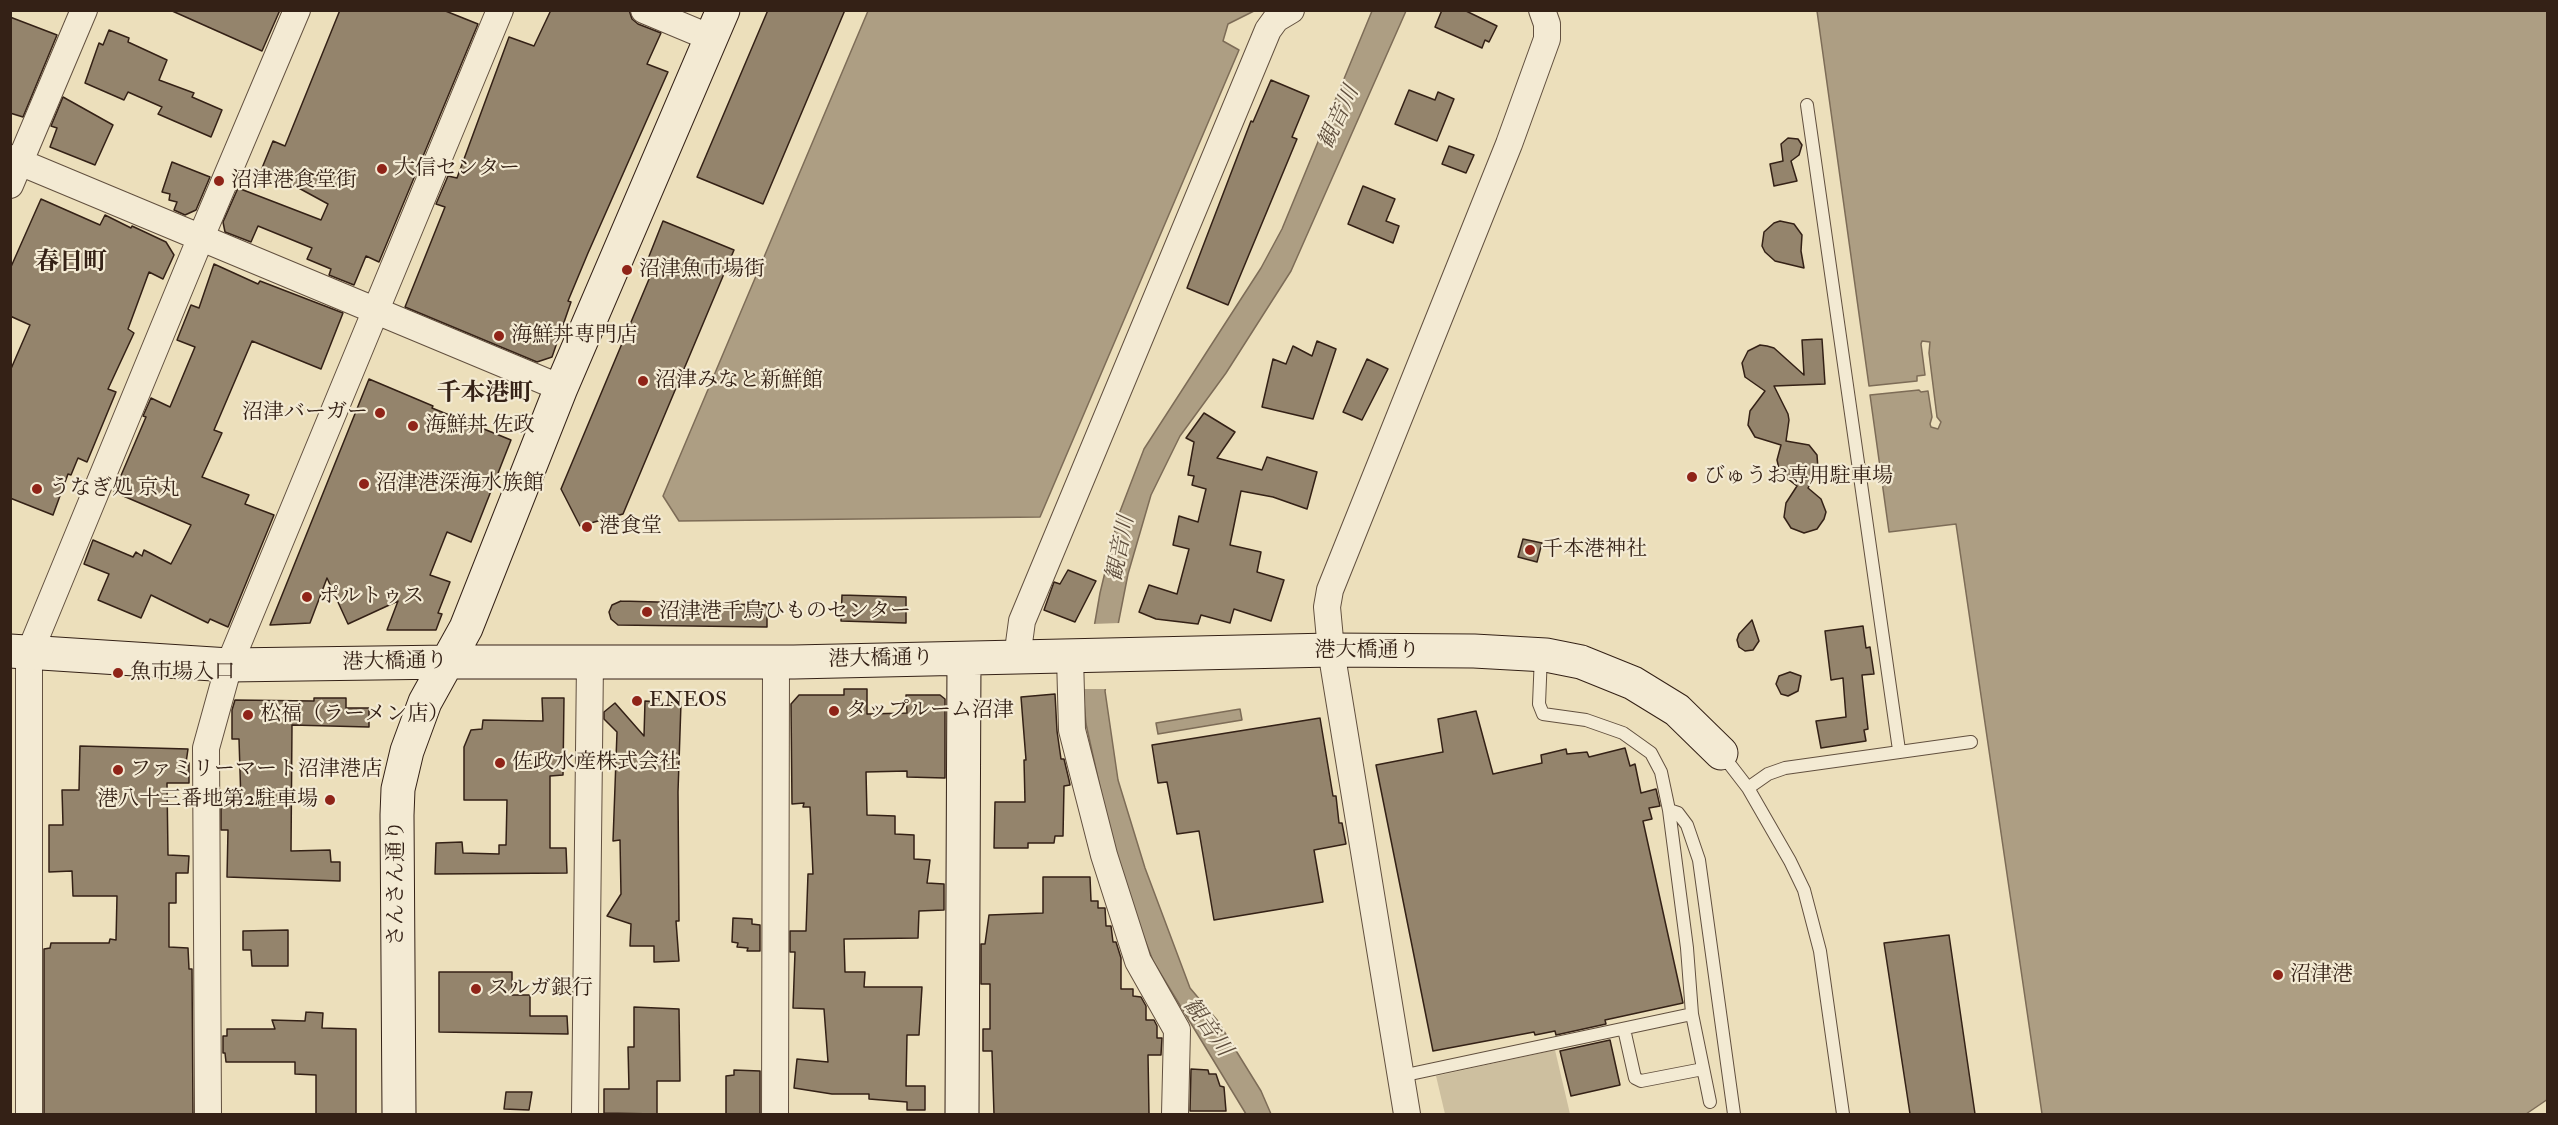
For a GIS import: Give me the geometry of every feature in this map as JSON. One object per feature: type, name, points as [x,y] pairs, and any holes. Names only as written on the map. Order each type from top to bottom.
[{"type":"street","points":[[84,10],[14,169],[201,237],[375,312],[561,388]]},
{"type":"street","points":[[29,1114],[20,652],[297,10]]},
{"type":"street","points":[[208,1114],[206,748],[229,665],[500,10]]},
{"type":"street","points":[[644,10],[717,24]]},
{"type":"street","points":[[1017,658],[1022,621],[1268,30],[1276,19],[1291,10]]},
{"type":"street","points":[[1407,1114],[1330,650],[1327,607],[1330,590],[1509,144],[1547,39],[1547,24],[1542,10]]},
{"type":"street","name":"さんさん通り","points":[[399,1114],[398,789],[407,751],[425,702],[466,628],[561,388],[717,24]]},
{"type":"street","name":"港大橋通り","points":[[20,652],[229,665],[590,661],[776,662],[1090,657],[1330,650],[1474,651],[1541,655],[1581,662],[1633,683],[1677,710],[1721,753]]},
{"type":"street","points":[[1090,657],[1072,730],[1104,855],[1138,961],[1177,1030],[1175,1114]]},
{"type":"street","points":[[962,1114],[964,659]]},
{"type":"street","points":[[585,1114],[590,661]]},
{"type":"street","points":[[775,1114],[776,662]]},
{"type":"lane","points":[[1807,105],[1899,750]]},
{"type":"lane","points":[[1541,655],[1539,704],[1543,714],[1604,725],[1636,741],[1651,753],[1661,772],[1669,810],[1687,948],[1692,1014],[1710,1102]]},
{"type":"lane","points":[[1748,788],[1768,774],[1785,768],[1971,741]]},
{"type":"lane","points":[[1721,753],[1748,788],[1804,890],[1820,951],[1843,1114]]},
{"type":"lane","points":[[1669,810],[1678,813],[1687,825],[1700,860],[1734,1114]]},
{"type":"lane","points":[[1401,1076],[1692,1014]]},
{"type":"lane","points":[[1624,1029],[1635,1078],[1641,1081],[1703,1070]]},
{"type":"shaded area","points":[[1555,1050],[1570,1114],[1445,1114],[1436,1076]]},
{"type":"water","points":[[868,11],[1254,11],[1228,24],[1223,41],[1239,50],[1040,517],[679,521],[663,496]]},
{"type":"water","name":"観音川","points":[[1372,11],[1406,11],[1291,271],[1226,373],[1180,436],[1151,495],[1128,574],[1105,691],[1118,780],[1145,868],[1190,988],[1217,1020],[1261,1091],[1271,1114],[1246,1114],[1153,961],[1118,869],[1086,724],[1083,691],[1100,593],[1119,514],[1144,449],[1261,268],[1282,229]]},
{"type":"water","points":[[1817,11],[2547,11],[2548,1099],[2526,1114],[2042,1114],[1956,524],[1889,532],[1870,395],[1928,391],[1932,417],[1930,424],[1931,427],[1938,429],[1941,422],[1937,417],[1929,353],[1930,342],[1922,341],[1921,344],[1925,375],[1917,376],[1917,381],[1869,386]]},
{"type":"water","points":[[1240,709],[1242,720],[1158,734],[1156,723]]},
{"type":"pier","points":[[1120,623],[1108,689],[1081,689],[1092,624]]},
{"type":"building","points":[[170,10],[280,10],[262,51]]},
{"type":"building","points":[[340,10],[443,10],[478,24],[379,262],[366,256],[354,285],[329,275],[331,269],[307,259],[312,248],[258,226],[251,242],[225,232],[223,222],[238,188],[321,220],[328,204],[262,168],[273,141],[285,146]]},
{"type":"building","points":[[551,10],[629,10],[632,19],[638,24],[661,33],[647,64],[668,72],[568,301],[571,302],[552,357],[537,362],[405,307],[445,207],[436,204],[448,176],[457,178],[509,37],[534,46]]},
{"type":"building","points":[[768,10],[845,10],[763,204],[697,177]]},
{"type":"building","points":[[1442,10],[1464,10],[1497,26],[1489,42],[1485,40],[1482,48],[1435,27]]},
{"type":"building","points":[[10,17],[57,35],[23,117],[10,113]]},
{"type":"building","points":[[109,30],[129,38],[128,42],[167,60],[159,80],[194,93],[192,97],[222,110],[211,137],[158,114],[162,107],[128,92],[124,100],[85,83],[99,43],[103,45]]},
{"type":"building","points":[[1271,80],[1309,96],[1292,137],[1297,139],[1228,305],[1187,288],[1251,121],[1253,122]]},
{"type":"building","points":[[1409,90],[1435,100],[1438,92],[1454,99],[1437,141],[1395,124]]},
{"type":"building","points":[[63,97],[113,125],[95,165],[50,147],[57,128],[51,126]]},
{"type":"building","points":[[1788,138],[1798,139],[1802,145],[1799,155],[1791,161],[1797,181],[1774,186],[1770,164],[1783,161],[1781,144]]},
{"type":"building","points":[[1449,146],[1474,155],[1466,173],[1442,164]]},
{"type":"building","points":[[172,162],[210,177],[196,210],[185,215],[174,210],[177,202],[169,200],[170,194],[162,192]]},
{"type":"building","points":[[1363,186],[1395,199],[1386,221],[1399,226],[1393,243],[1348,224]]},
{"type":"building","points":[[41,199],[100,225],[105,215],[131,228],[132,226],[166,242],[174,255],[163,279],[149,272],[128,329],[134,333],[108,389],[116,392],[87,462],[78,458],[71,475],[68,474],[53,515],[10,498],[10,371],[30,325],[10,316],[10,269]]},
{"type":"building","name":"沼津みなと新鮮館","points":[[663,221],[734,250],[623,514],[580,526],[561,489],[652,272],[644,269]]},
{"type":"building","points":[[1780,221],[1794,224],[1802,235],[1801,251],[1804,268],[1775,261],[1765,252],[1762,246],[1764,232]]},
{"type":"building","points":[[214,264],[258,284],[260,281],[343,313],[321,369],[252,341],[214,430],[222,433],[202,477],[249,495],[245,504],[274,515],[228,627],[210,619],[208,623],[151,595],[141,618],[98,600],[109,574],[84,564],[93,540],[133,557],[136,552],[142,556],[144,550],[171,564],[191,525],[114,492],[146,417],[143,416],[151,398],[170,407],[195,347],[177,340],[191,305],[199,308]]},
{"type":"building","points":[[1822,339],[1825,384],[1774,386],[1788,414],[1786,441],[1809,445],[1817,455],[1818,469],[1808,488],[1821,499],[1826,512],[1817,529],[1804,533],[1791,528],[1784,517],[1786,503],[1797,486],[1780,473],[1777,460],[1781,445],[1755,437],[1748,425],[1750,411],[1765,391],[1745,377],[1742,363],[1748,351],[1760,345],[1767,346],[1774,348],[1804,375],[1802,340]]},
{"type":"building","points":[[1317,341],[1336,349],[1313,419],[1262,407],[1273,359],[1286,364],[1293,346],[1312,356]]},
{"type":"building","points":[[1367,359],[1388,369],[1362,420],[1343,412]]},
{"type":"building","points":[[369,379],[511,440],[471,542],[447,532],[430,575],[450,582],[438,613],[442,614],[436,630],[387,630],[398,601],[348,624],[327,578],[310,623],[270,625]]},
{"type":"building","points":[[1204,413],[1235,432],[1217,458],[1262,470],[1267,457],[1317,472],[1307,509],[1273,497],[1241,491],[1230,545],[1261,552],[1257,572],[1284,580],[1271,621],[1234,609],[1230,623],[1201,615],[1198,624],[1156,619],[1139,612],[1149,585],[1177,594],[1189,549],[1173,545],[1179,516],[1198,522],[1206,489],[1192,485],[1194,476],[1188,475],[1194,442],[1186,438]]},
{"type":"building","name":"千本港神社","points":[[1523,539],[1542,543],[1537,562],[1518,557]]},
{"type":"building","points":[[1068,570],[1096,581],[1075,622],[1044,610],[1054,582],[1060,584]]},
{"type":"building","points":[[842,595],[906,597],[906,623],[841,621]]},
{"type":"building","points":[[621,601],[767,605],[767,627],[618,625],[611,619],[609,612],[612,605]]},
{"type":"building","points":[[1752,620],[1759,641],[1753,650],[1745,651],[1739,647],[1737,640],[1739,634]]},
{"type":"building","points":[[1863,626],[1866,648],[1870,647],[1874,674],[1862,675],[1868,729],[1864,730],[1866,741],[1821,748],[1816,721],[1846,717],[1843,678],[1831,680],[1825,631]]},
{"type":"building","points":[[1790,672],[1801,676],[1798,691],[1788,696],[1781,694],[1776,684],[1779,676]]},
{"type":"building","points":[[844,689],[867,689],[867,714],[907,713],[906,695],[940,695],[945,699],[945,778],[907,777],[907,771],[866,772],[867,815],[895,816],[895,834],[914,835],[914,859],[930,860],[927,883],[944,884],[944,910],[919,911],[918,938],[844,939],[845,972],[865,972],[864,987],[922,987],[919,1035],[907,1035],[906,1086],[925,1086],[925,1110],[907,1110],[907,1102],[869,1099],[869,1094],[832,1094],[794,1088],[797,1059],[828,1062],[824,1009],[793,1008],[795,952],[790,952],[790,931],[806,931],[808,874],[813,874],[810,807],[803,807],[804,803],[792,804],[791,704],[799,695],[844,695]]},
{"type":"building","points":[[1055,694],[1061,759],[1064,759],[1070,785],[1064,786],[1063,836],[1055,836],[1054,843],[1028,843],[1028,848],[994,848],[995,802],[1025,802],[1024,760],[1026,760],[1021,697]]},
{"type":"building","points":[[314,698],[346,698],[346,708],[369,708],[369,727],[292,725],[291,851],[330,850],[331,862],[340,862],[340,881],[227,877],[228,830],[221,830],[221,804],[241,803],[239,739],[232,739],[232,710],[235,700],[314,701]]},
{"type":"building","points":[[542,698],[564,698],[563,775],[550,776],[550,848],[566,848],[567,873],[435,874],[436,843],[462,842],[463,853],[499,854],[499,845],[506,845],[507,800],[464,800],[464,747],[471,730],[482,729],[483,720],[543,721]]},
{"type":"building","points":[[645,701],[681,703],[678,792],[679,921],[676,921],[679,961],[654,962],[654,946],[630,946],[631,924],[607,916],[621,894],[620,840],[613,841],[617,732],[604,719],[604,712],[615,703],[644,736]]},
{"type":"building","points":[[1476,711],[1493,774],[1542,763],[1541,755],[1566,749],[1567,754],[1587,752],[1589,757],[1625,748],[1630,766],[1635,764],[1641,793],[1656,789],[1660,806],[1649,808],[1652,819],[1643,821],[1683,1003],[1605,1020],[1606,1024],[1556,1035],[1555,1031],[1535,1035],[1534,1032],[1433,1051],[1376,765],[1443,752],[1438,719]]},
{"type":"building","points":[[1320,718],[1333,796],[1336,796],[1339,823],[1342,823],[1346,844],[1314,850],[1323,902],[1214,920],[1199,831],[1177,834],[1167,782],[1158,783],[1152,745]]},
{"type":"building","points":[[80,746],[188,749],[186,763],[189,763],[189,783],[167,783],[168,855],[189,856],[188,873],[176,873],[176,903],[169,903],[169,947],[188,948],[189,969],[192,969],[193,1114],[44,1114],[44,949],[50,948],[51,943],[109,943],[110,939],[116,940],[117,896],[73,896],[72,871],[49,872],[49,825],[63,825],[62,790],[79,790]]},
{"type":"building","points":[[1043,877],[1090,877],[1091,901],[1098,901],[1098,908],[1105,908],[1106,926],[1111,926],[1113,942],[1116,942],[1121,958],[1121,989],[1133,989],[1133,996],[1141,997],[1146,1006],[1146,1020],[1154,1020],[1157,1026],[1157,1038],[1162,1038],[1161,1055],[1148,1055],[1149,1114],[994,1114],[992,1051],[983,1051],[983,1029],[990,1029],[990,984],[981,984],[981,944],[985,944],[989,915],[1043,913]]},
{"type":"building","points":[[733,918],[752,919],[752,924],[760,925],[760,951],[747,951],[748,948],[737,947],[738,943],[732,942]]},
{"type":"building","points":[[288,930],[288,966],[252,966],[251,950],[243,950],[243,931]]},
{"type":"building","points":[[1949,935],[1975,1114],[1910,1114],[1884,943]]},
{"type":"building","points":[[439,972],[512,972],[512,995],[530,995],[530,1016],[567,1016],[568,1034],[439,1032]]},
{"type":"building","points":[[634,1007],[679,1009],[680,1081],[657,1081],[657,1114],[604,1113],[604,1089],[629,1089],[628,1047],[634,1047]]},
{"type":"building","points":[[306,1012],[323,1013],[322,1028],[356,1029],[356,1114],[316,1114],[316,1075],[295,1074],[295,1062],[226,1062],[225,1053],[223,1053],[223,1036],[227,1036],[227,1029],[275,1029],[272,1020],[305,1021]]},
{"type":"building","points":[[1610,1040],[1620,1085],[1571,1096],[1560,1051]]},
{"type":"building","points":[[1191,1069],[1208,1070],[1209,1074],[1216,1074],[1220,1086],[1224,1087],[1226,1111],[1190,1111]]},
{"type":"building","points":[[734,1070],[760,1071],[760,1114],[726,1114],[726,1076],[734,1075]]},
{"type":"building","points":[[506,1092],[532,1092],[529,1110],[504,1109]]},
{"type":"place","name":"大信センター","points":[[382,169]]},
{"type":"place","name":"沼津港食堂街","points":[[219,181]]},
{"type":"place","name":"沼津魚市場街","points":[[627,270]]},
{"type":"place","name":"海鮮丼専門店","points":[[499,336]]},
{"type":"place","name":"沼津みなと新鮮館","points":[[643,381]]},
{"type":"place","name":"沼津バーガー","points":[[380,413]]},
{"type":"place","name":"海鮮丼 佐政","points":[[413,426]]},
{"type":"place","name":"びゅうお専用駐車場","points":[[1692,477]]},
{"type":"place","name":"沼津港深海水族館","points":[[364,484]]},
{"type":"place","name":"うなぎ処 京丸","points":[[37,489]]},
{"type":"place","name":"港食堂","points":[[587,527]]},
{"type":"place","name":"千本港神社","points":[[1530,550]]},
{"type":"place","name":"ポルトゥス","points":[[307,597]]},
{"type":"place","name":"沼津港千鳥ひものセンター","points":[[647,612]]},
{"type":"place","name":"魚市場入口","points":[[118,673]]},
{"type":"place","name":"ENEOS","points":[[637,701]]},
{"type":"place","name":"タップルーム沼津","points":[[834,711]]},
{"type":"place","name":"松福（ラーメン店）","points":[[248,715]]},
{"type":"place","name":"佐政水産株式会社","points":[[500,763]]},
{"type":"place","name":"ファミリーマート沼津港店","points":[[118,770]]},
{"type":"place","name":"港八十三番地第2駐車場","points":[[330,800]]},
{"type":"place","name":"沼津港","points":[[2278,975]]},
{"type":"place","name":"スルガ銀行","points":[[476,989]]},
{"type":"district","name":"春日町","points":[[71,264]]},
{"type":"district","name":"千本港町","points":[[485,395]]}]
